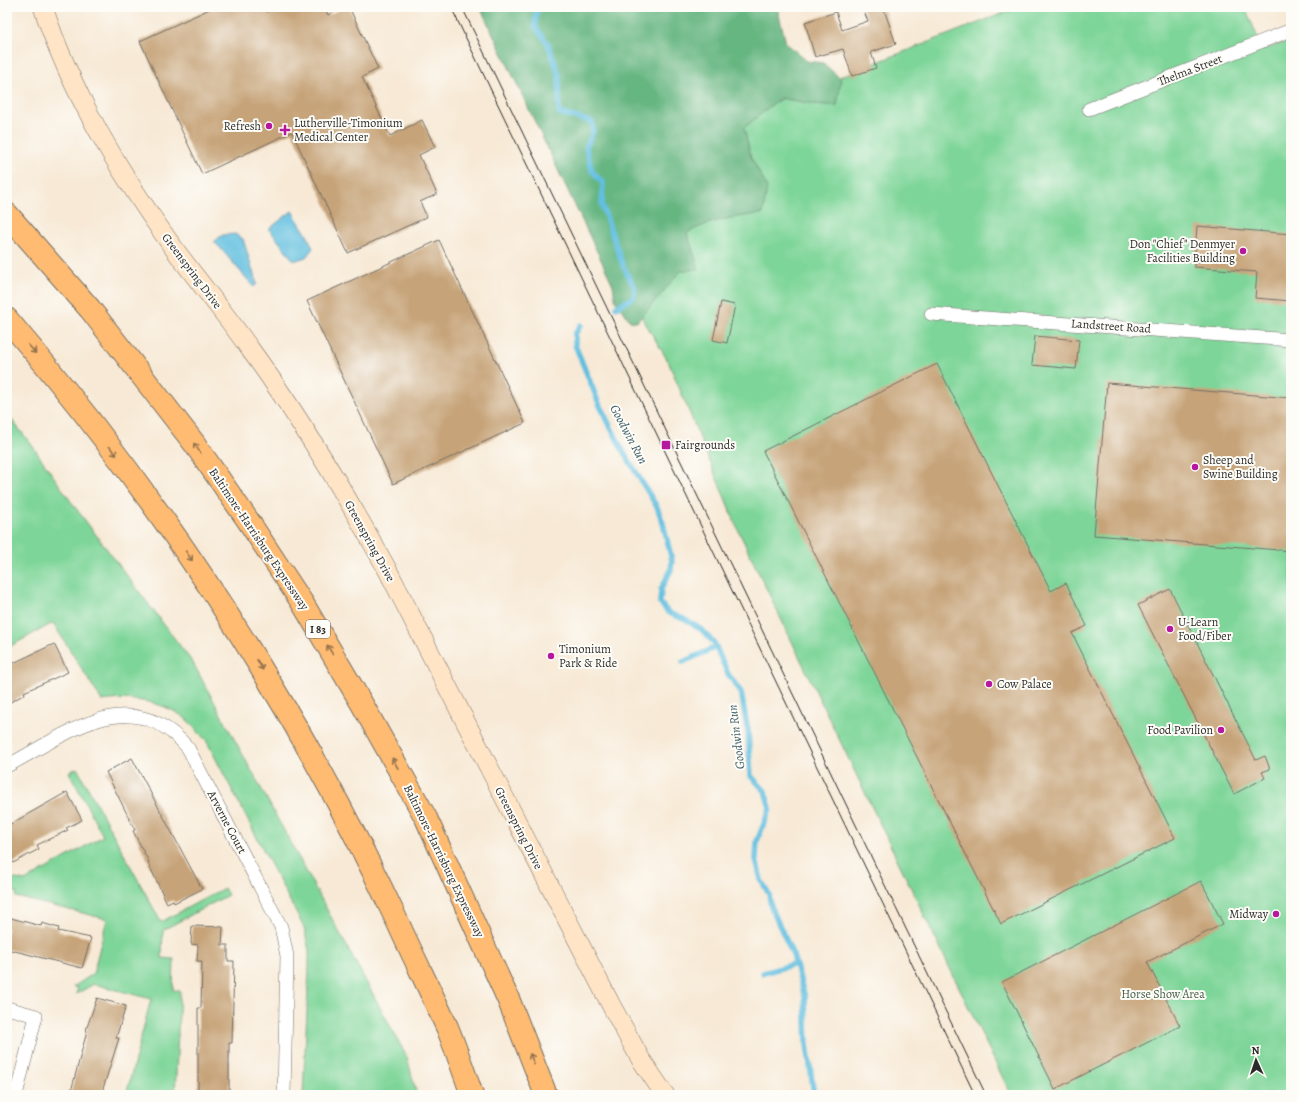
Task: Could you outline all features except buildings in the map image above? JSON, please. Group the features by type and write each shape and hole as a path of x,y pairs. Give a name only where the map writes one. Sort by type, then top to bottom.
{"highway":[{"name":"Baltimore-Harrisburg Expressway","path":"7,214 90,309 194,443 247,519 303,604 362,704 426,818 509,1001 546,1095"},
{"path":"7,319 42,360 138,482 191,558 246,643 306,743 364,850 447,1028 472,1095"}],"main road":[{"name":"Greenspring Drive","path":"43,7 76,88 91,118 123,174 171,244 233,325 277,387 363,525 387,569 610,1005 640,1058 665,1095"}],"street":[{"name":"Thelma Street","path":"1089,109 1291,30"},
{"name":"Landstreet Road","path":"931,314 1291,340"},
{"name":"Arverne Court","path":"7,766 75,730 101,719 122,715 140,716 158,723 176,734 184,743 284,934 287,956 284,1095"},
{"path":"7,1008 36,1016 16,1095"}],"green space":[{"path":"480,7 777,7 786,43 807,61 823,63 841,79 837,106 813,104 780,98 744,128 751,157 767,187 763,214 724,219 687,233 699,269 681,271 637,322 630,321 615,300 613,285"},
{"name":"Horse Show Area","path":"1019,7 1245,7 1263,50 1291,40 1291,1095 1011,1095 739,532 668,361 600,247 664,145"},
{"path":"7,414 31,444 72,503 193,663 407,1057 417,1095 303,1095 309,968 309,950 304,928 206,740 185,718 163,706 143,701 123,699 102,701 53,623 7,648"},
{"path":"77,768 161,922 224,888 228,895 163,930 162,958 174,959 173,990 180,991 175,1095 126,1095 151,999 94,984 76,994 78,988 73,987 93,974 107,919 16,897 17,893 7,890 7,877 25,881 103,836 69,772"}],"water":[{"path":"292,211 313,248 306,257 294,261 269,229"},
{"path":"235,234 243,239 257,284 254,287 214,241 223,235"}],"waterway":[{"name":"Goodwin Run","path":"537,7 535,26 548,44 559,75 559,113 592,122 593,131 586,148 592,171 603,183 602,205 623,266 635,288 634,297 616,307"},
{"name":"Goodwin Run","path":"581,325 575,334 575,345 600,406 622,449 657,507 663,523 672,561 671,570 661,589 660,603 669,613 686,620 702,630 714,643 728,674 741,692 748,731 751,776 765,791 770,808 757,841 756,859 761,880 769,894 771,907 793,955 805,997 807,1044 814,1095"},
{"path":"683,662 716,647"},
{"path":"763,973 795,964"}],"tram line":[{"path":"451,7 975,1095"},
{"path":"462,7 986,1095"}],"place":[{"name":"Refresh","path":"269,126"},
{"name":"Lutherville-Timonium Medical Center","path":"285,130"},
{"name":"Don \"Chief\" Denmyer Facilities Building","path":"1243,251"},
{"name":"Fairgrounds","path":"666,445"},
{"name":"Sheep and Swine Building","path":"1195,467"},
{"name":"U-Learn Food/Fiber","path":"1170,629"},
{"name":"Timonium Park & Ride","path":"551,656"},
{"name":"Cow Palace","path":"989,684"},
{"name":"Food Pavilion","path":"1221,730"},
{"name":"Midway","path":"1276,914"}]}
